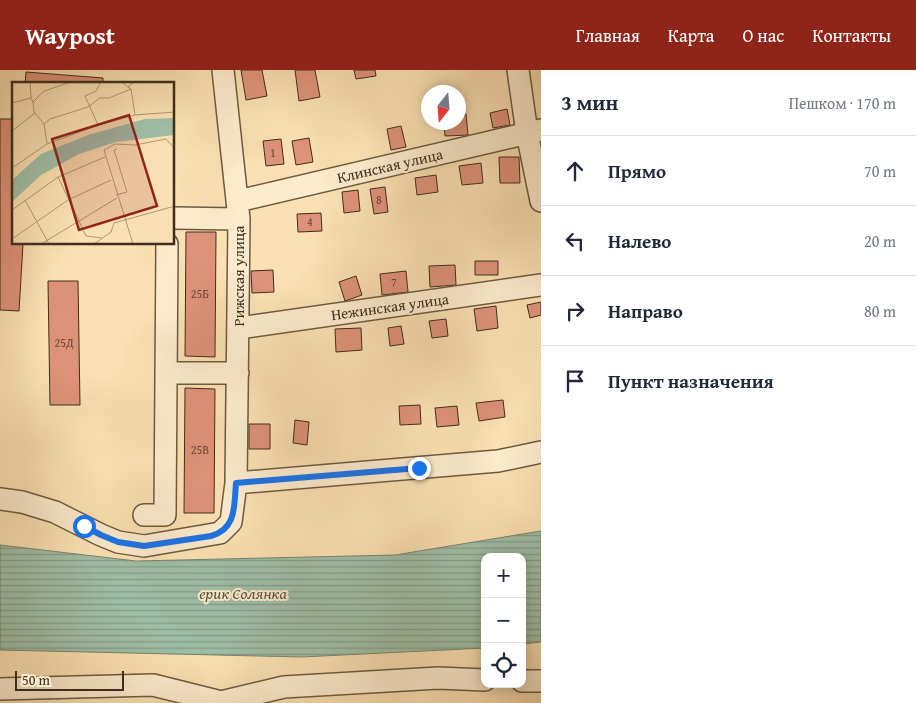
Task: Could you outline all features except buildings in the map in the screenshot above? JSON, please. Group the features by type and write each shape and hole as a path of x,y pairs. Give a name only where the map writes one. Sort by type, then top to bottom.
{"street":[{"name":"Рижская улица","path":"0,499 22,502 55,512 118,542 144,546 220,533 231,522 236,483 239,210 223,70"},
{"path":"518,70 534,131 541,201"},
{"name":"Клинская улица","path":"175,218 239,210 534,131"},
{"path":"144,515 165,515 167,245"},
{"name":"Нежинская улица","path":"239,328 541,286"},
{"path":"166,373 238,373"},
{"path":"236,483 498,461 541,452"},
{"path":"0,689 153,685 221,703 284,687 438,678 481,680"},
{"path":"526,681 541,681"}],"water":[{"name":"ерик Солянка","path":"541,531 541,642 526,644 526,553 481,553 481,648 302,657 0,650 0,545 136,561 395,555"}],"route":[{"path":"84,526 118,542 144,546 211,536 220,533 231,522 236,483 419,468"}]}
